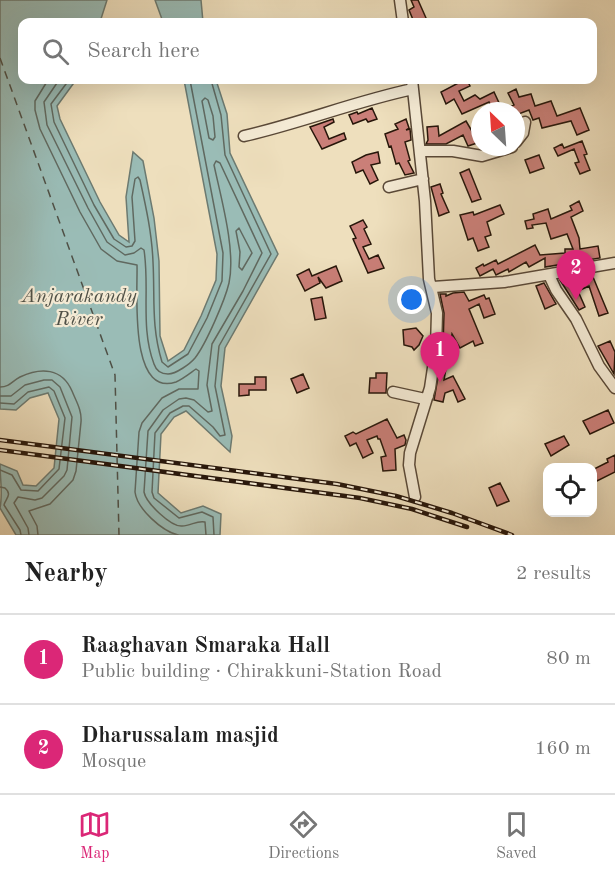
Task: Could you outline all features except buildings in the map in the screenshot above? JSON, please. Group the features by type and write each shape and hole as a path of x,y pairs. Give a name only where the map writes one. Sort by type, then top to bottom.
{"street":[{"path":"400,0 402,18"},
{"path":"244,136 283,127 304,118 413,84 416,135 423,179 422,263 433,287 437,314 436,348 428,396 409,465 415,496"},
{"path":"420,151 453,151 471,154"},
{"path":"389,187 423,179"},
{"path":"433,287 504,282 615,263"},
{"path":"549,275 555,290 576,319 599,366 615,388"},
{"path":"393,392 425,399 428,396"},
{"path":"400,479 412,480"}],"water":[{"name":"Anjarakandy River","path":"0,0 107,0 101,18 18,18 18,84 73,84 57,106 60,119 100,202 119,235 129,242 126,197 133,152 143,161 154,218 159,261 160,336 168,361 184,350 216,280 217,254 185,84 217,84 227,114 230,153 278,254 225,348 221,386 232,436 230,452 186,411 174,417 161,434 158,493 181,513 203,506 221,514 220,535 16,535 0,508 0,464 17,471 23,485 36,486 54,468 59,419 48,393 30,398 16,410 0,409"},
{"path":"155,0 201,0 203,18 162,18"}],"ferry route":[{"path":"0,58 115,375 119,535"}],"railway":[{"path":"0,440 337,484 396,496 512,535"},
{"path":"0,450 360,498 412,509 467,527"}],"place":[{"name":"Dharussalam masjid","path":"576,300"},
{"name":"Raaghavan Smaraka Hall","path":"440,382"}]}
